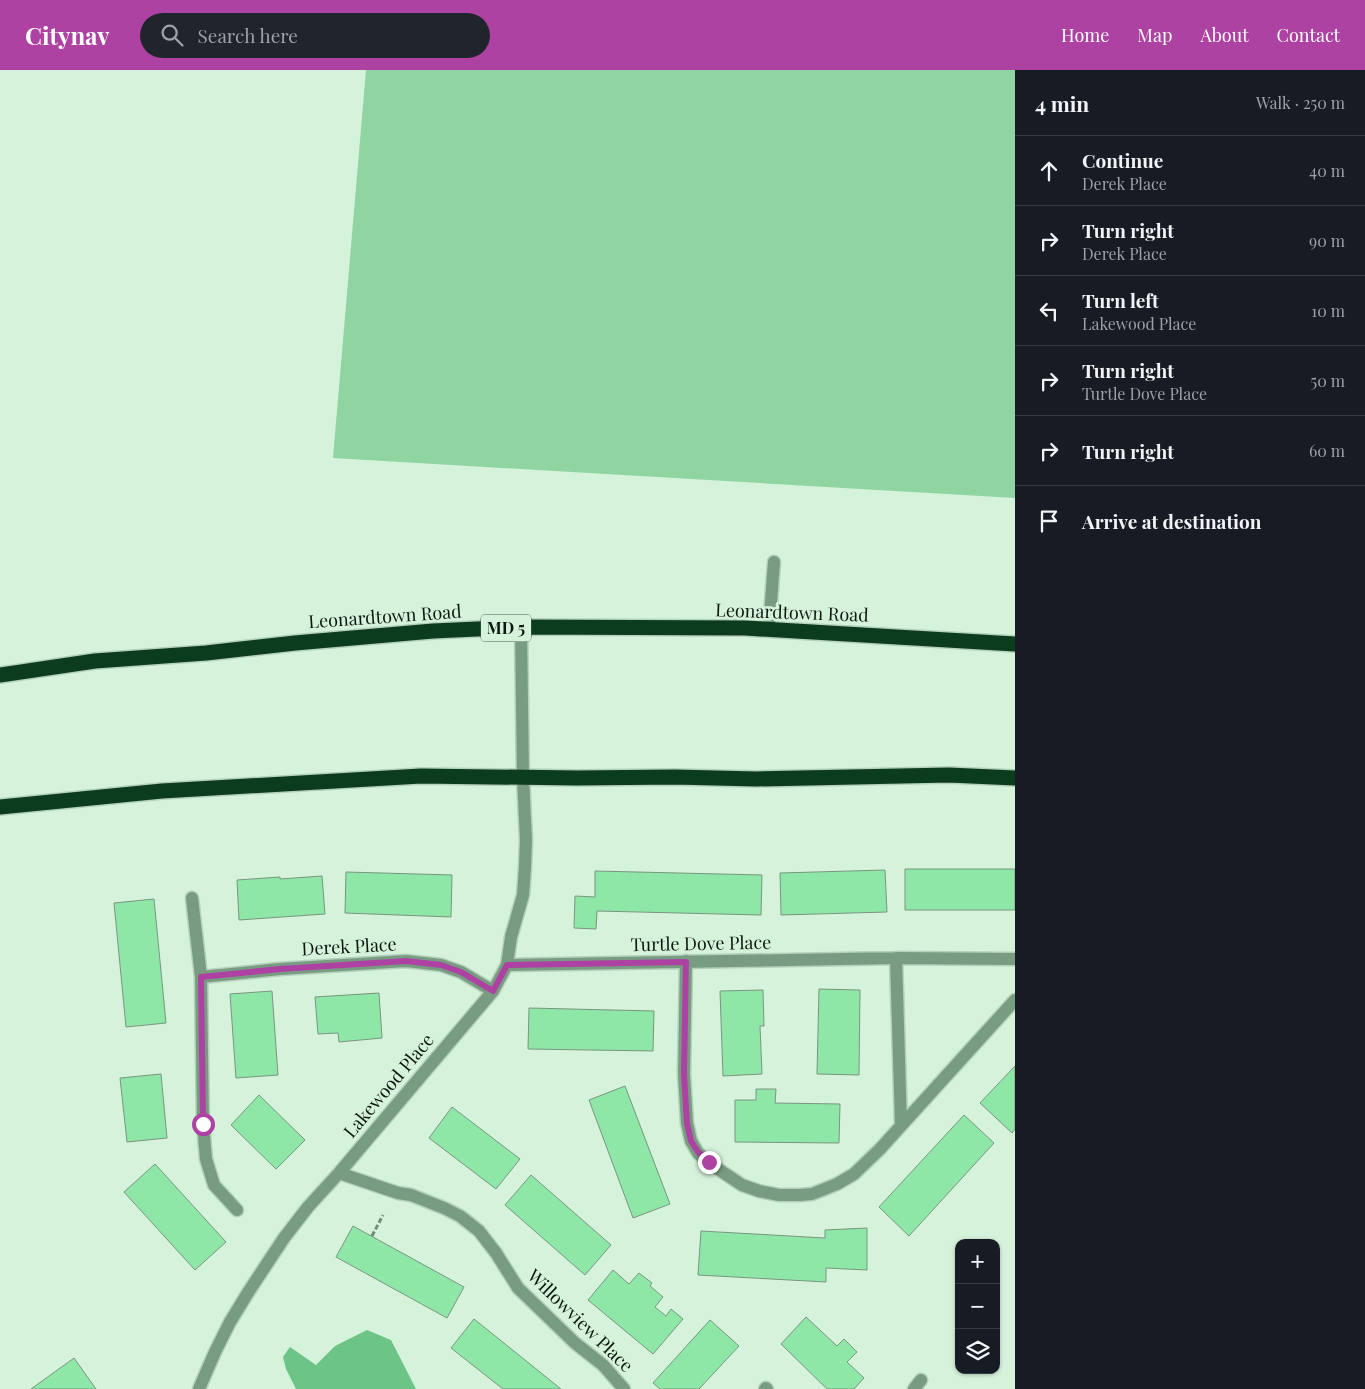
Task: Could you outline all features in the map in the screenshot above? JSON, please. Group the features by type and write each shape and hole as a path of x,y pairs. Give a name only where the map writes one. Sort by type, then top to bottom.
{"highway":[{"name":"Leonardtown Road","path":"0,676 96,661 206,653 433,631 521,627 769,629 1015,644"},
{"path":"0,808 162,791 411,776 756,779 949,775 1015,778"}],"street":[{"path":"769,629 774,562"},
{"name":"Lakewood Place","path":"198,1389 230,1322 270,1258 308,1207 493,991 507,965 511,937 523,895 526,840 523,778 521,627"},
{"path":"192,898 201,977 203,1124 206,1159 214,1185 237,1210"},
{"path":"896,958 901,1125"},
{"name":"Turtle Dove Place","path":"507,965 896,958 1015,959"},
{"name":"Derek Place","path":"201,977 280,969 406,961 441,965 461,972 493,991"},
{"path":"686,962 684,1074 687,1123 691,1141 698,1152 715,1167 742,1185 759,1191 779,1194 812,1194 837,1184 854,1174 1015,1000"},
{"name":"Willowview Place","path":"339,1173 398,1193 411,1195 460,1216 479,1231 496,1253 518,1288 575,1343 603,1365 624,1389"}],"path":[{"path":"372,1236 383,1215"}],"shaded area":[{"path":"366,70 1015,70 1015,498 333,458"},
{"path":"367,1330 391,1340 416,1389 296,1389 286,1369 283,1357 290,1347 316,1365 335,1346"}],"building":[{"path":"905,869 1015,869 1015,910 905,910"},
{"path":"885,870 887,912 781,915 780,873"},
{"path":"595,871 762,875 761,915 597,911 596,929 574,928 575,896 595,897"},
{"path":"346,872 452,875 451,917 345,913"},
{"path":"322,876 325,914 239,920 237,880"},
{"path":"154,899 166,1023 126,1027 114,903"},
{"path":"819,989 860,990 859,1075 817,1074"},
{"path":"763,990 764,1026 760,1026 762,1074 723,1076 720,991"},
{"path":"272,991 278,1075 236,1078 230,994"},
{"path":"379,993 382,1038 339,1042 338,1033 318,1034 315,997"},
{"path":"529,1008 654,1011 653,1051 528,1049"},
{"path":"1015,1066 1015,1129 1012,1133 980,1103"},
{"path":"161,1074 167,1138 127,1142 120,1078"},
{"path":"625,1086 670,1204 633,1218 589,1100"},
{"path":"756,1089 776,1089 775,1103 840,1104 839,1143 735,1142 735,1100 756,1100"},
{"path":"259,1095 305,1140 276,1169 231,1125"},
{"path":"452,1107 520,1159 496,1189 429,1138"},
{"path":"964,1115 994,1143 909,1236 879,1207"},
{"path":"155,1164 226,1242 195,1270 124,1192"},
{"path":"531,1175 611,1245 585,1275 505,1205"},
{"path":"353,1226 464,1287 447,1318 336,1257"},
{"path":"867,1228 867,1270 826,1268 826,1282 698,1275 701,1231 825,1238 825,1230"},
{"path":"613,1270 629,1284 639,1273 652,1283 650,1286 663,1297 655,1307 666,1316 671,1309 683,1319 653,1354 588,1300"},
{"path":"806,1317 837,1346 844,1339 857,1352 847,1362 864,1378 854,1389 827,1389 781,1344"},
{"path":"474,1319 561,1389 503,1389 451,1348"},
{"path":"710,1320 739,1346 699,1389 660,1389 653,1383"},
{"path":"74,1358 96,1389 31,1389"}],"route":[{"path":"203,1124 201,977 280,969 406,961 441,965 461,972 493,991 507,965 686,962 684,1074 687,1123 691,1141 698,1152 709,1162"}]}
